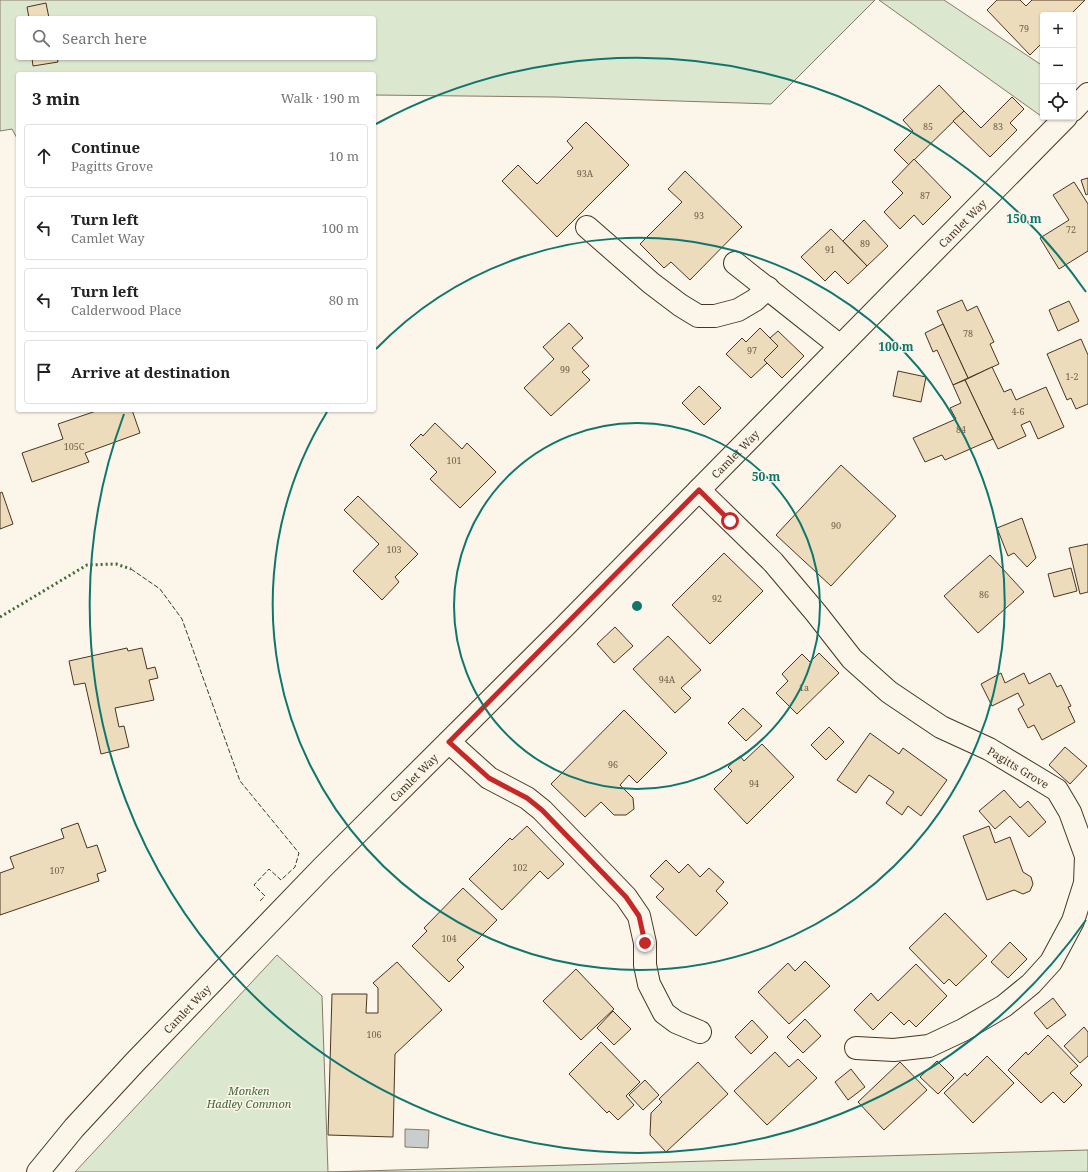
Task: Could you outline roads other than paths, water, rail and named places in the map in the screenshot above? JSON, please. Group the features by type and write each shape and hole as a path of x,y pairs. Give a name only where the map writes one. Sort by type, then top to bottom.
{"street":[{"path":"1076,107 1088,94"},
{"name":"Camlet Way","path":"38,1172 74,1128 135,1062 323,867 699,490 1063,120"},
{"path":"587,227 651,283 680,305 698,316 715,316 738,310 755,300 768,288"},
{"path":"735,262 840,346"},
{"name":"Pagitts Grove","path":"699,490 773,562 852,659 889,692 941,727 989,749 1057,790 1070,812 1086,856 1084,883 1073,921 1051,962 1031,984 1004,1006 964,1030 929,1046 894,1050 856,1048"},
{"path":"449,742 489,778 527,798 542,810 626,897 639,916 645,943 645,965 649,984 664,1013 676,1022 700,1032"}],"park label":[{"name":"Monken Hadley Common","path":"249,1096"}]}
